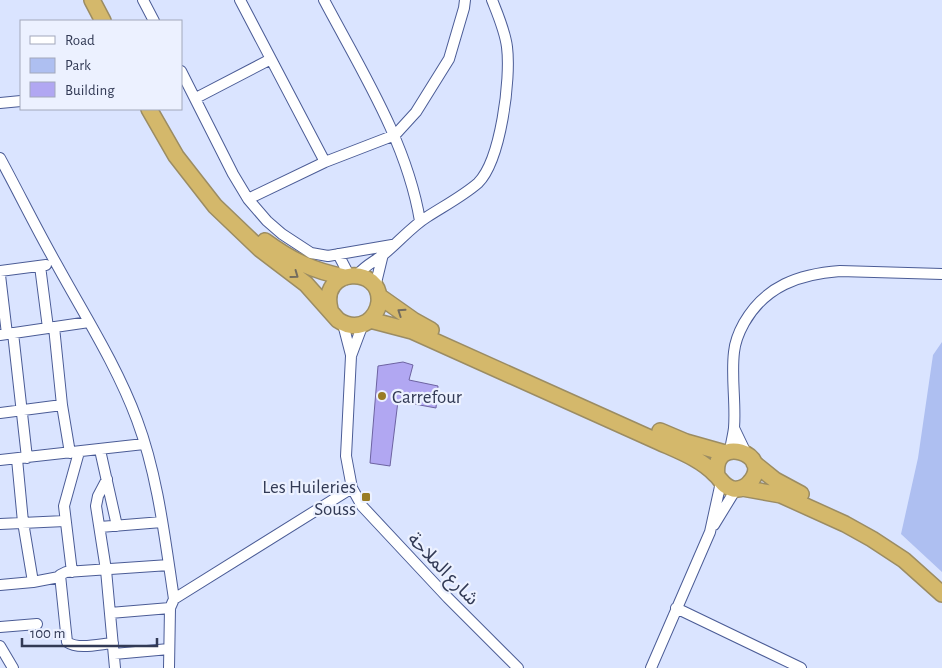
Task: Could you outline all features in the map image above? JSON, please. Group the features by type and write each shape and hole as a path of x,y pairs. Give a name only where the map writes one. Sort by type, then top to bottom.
{"highway":[{"path":"92,0 102,20"},
{"path":"103,0 113,20"},
{"path":"150,110 176,156 215,206 260,249 306,284 330,309"},
{"path":"160,110 176,139 226,206 249,228 278,250 303,265 323,272 368,279 377,292 422,326 483,355 672,436 728,452 738,450 750,458 766,474 785,486 852,519 893,542 942,581"},
{"path":"350,276 340,279 332,287 328,298 333,315 343,324 357,326 366,322 377,309 377,292"},
{"path":"366,322 412,331 687,455 707,467 728,487 782,495 845,524 904,560 942,594"},
{"path":"719,479 718,463 728,452"},
{"path":"739,489 749,484 754,478 756,471 750,458"}],"street":[{"path":"143,0 153,20"},
{"path":"240,0 325,162"},
{"path":"324,0 395,135 418,206 420,221"},
{"path":"248,199 325,162 395,135 416,112 449,59 465,0"},
{"path":"338,254 350,276 383,254 420,221 470,190 480,181 496,149 504,102 508,59 505,36 492,0"},
{"path":"196,98 271,59"},
{"path":"182,73 233,174 248,199 267,222 311,253 328,256 392,245"},
{"path":"0,103 20,101"},
{"path":"0,158 89,322 137,420 162,522 169,566 172,603 169,668"},
{"path":"377,292 383,254"},
{"path":"0,271 56,263"},
{"path":"40,266 62,405 75,453 64,506 72,572"},
{"path":"728,452 734,428 733,370 737,339 756,304 765,296 789,282 825,272 942,274"},
{"path":"0,275 7,334 23,410 23,522 33,582"},
{"path":"7,334 89,322"},
{"path":"351,356 366,322"},
{"path":"110,612 172,603 352,488 346,456 351,356 343,324"},
{"path":"0,413 62,405"},
{"path":"734,428 750,458"},
{"path":"0,460 144,444"},
{"path":"100,450 117,526"},
{"path":"106,479 97,501 97,512 106,570 115,668"},
{"path":"710,532 719,479"},
{"name":"شارع الملاحة","path":"352,488 362,506 453,603 518,668"},
{"path":"651,668 710,532 739,489"},
{"path":"0,524 65,521"},
{"path":"100,527 162,522"},
{"path":"0,585 33,582 59,577 63,573 169,566"},
{"path":"59,577 66,642 77,645 113,643"},
{"path":"676,608 802,668"},
{"path":"0,627 37,624"},
{"path":"0,646 13,668"},
{"path":"114,654 169,650"}],"green space":[{"path":"942,342 942,572 901,534 918,458 933,355"}],"building":[{"path":"403,362 413,365 409,380 438,386 436,408 398,401 390,466 370,463 378,366"}],"place":[{"name":"Carrefour","path":"382,396"},
{"name":"Les Huileries Souss","path":"366,497"}]}
